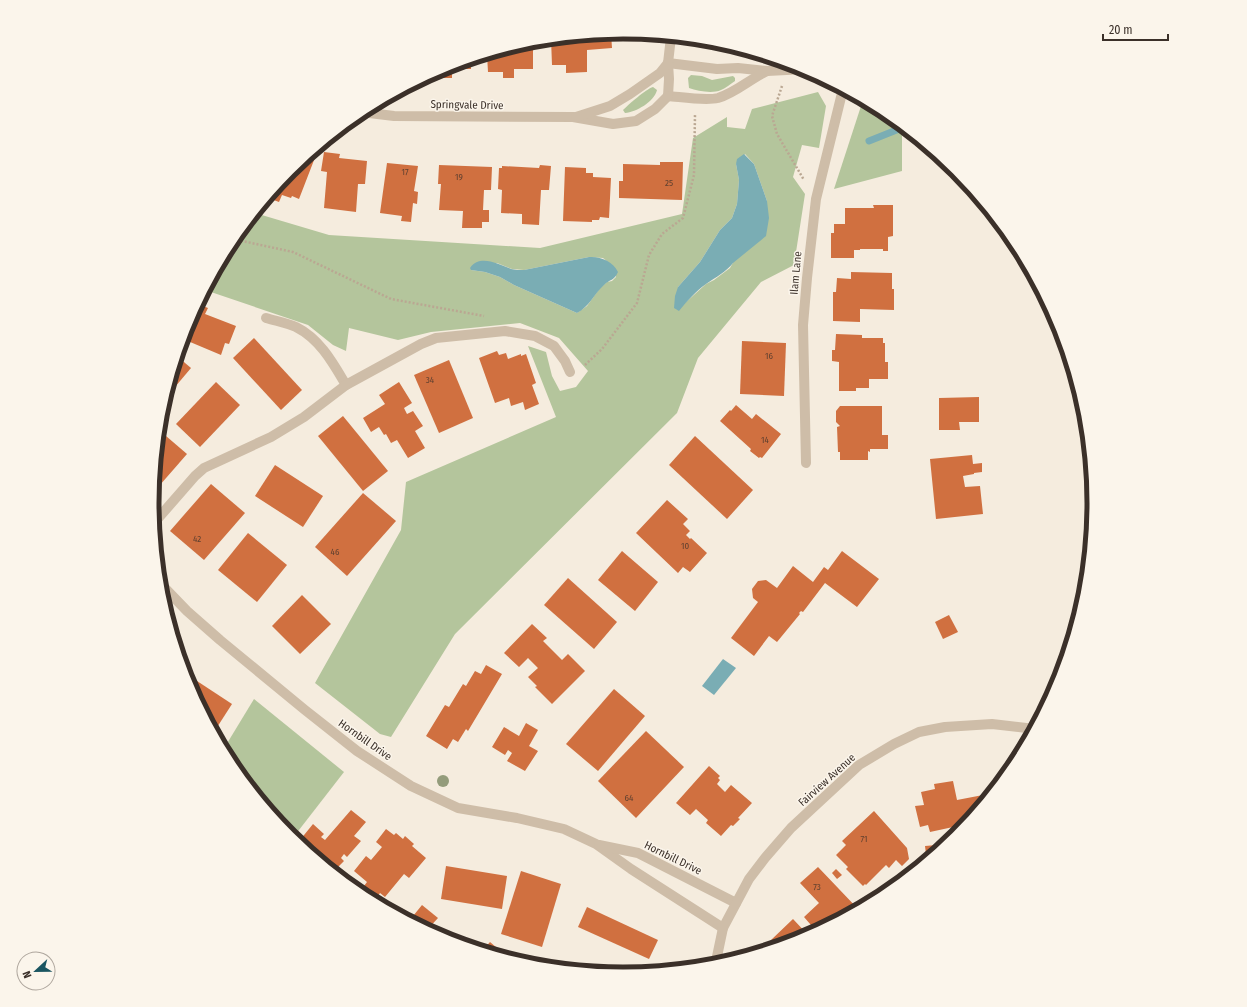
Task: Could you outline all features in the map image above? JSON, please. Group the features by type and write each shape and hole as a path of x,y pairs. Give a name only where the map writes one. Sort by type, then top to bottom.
{"street":[{"path":"670,42 668,63 668,96 696,99 716,98 731,92 767,71"},
{"path":"668,63 706,68 738,68 767,71 788,70"},
{"name":"Springvale Drive","path":"573,117 610,106 652,80 668,63"},
{"name":"Ilam Lane","path":"806,463 803,325 807,272 816,199 842,94"},
{"name":"Springvale Drive","path":"371,113 394,116 573,117 613,124 636,121 655,109 668,96"},
{"path":"266,318 295,327 307,334 319,344 346,385"},
{"path":"159,517 195,476 204,468 271,437 304,417 346,385 421,344 436,338 505,331 535,336 554,346 565,361 570,372"},
{"name":"Hornbill Drive","path":"167,591 187,611 220,640 305,710 357,751 411,786 458,808 517,818 564,829 596,844 631,869 723,928"},
{"name":"Fairview Avenue","path":"716,959 723,928 749,879 791,828 859,765 894,744 920,732 945,727 992,724 1030,728"},
{"name":"Hornbill Drive","path":"596,844 638,853 736,903"}],"path":[{"path":"788,70 772,116 777,134 816,199"},
{"path":"570,372 588,364 602,349 637,303 649,254 662,234 683,218 694,175 696,99"},
{"path":"240,241 293,252 391,299 497,318 505,331"}],"green space":[{"path":"691,75 702,76 712,80 733,76 735,81 721,90 705,92 689,88 688,78"},
{"path":"653,87 657,90 652,99 644,106 634,111 625,113 623,110 625,108"},
{"path":"818,92 826,106 819,148 802,145 793,177 805,194 794,265 761,282 698,358 677,413 455,634 391,737 380,734 315,683 401,530 406,482 556,417 528,346 546,352 552,376 560,391 576,387 588,371 559,338 520,323 431,332 398,340 349,328 346,351 333,345 308,325 210,292 221,271 237,245 260,215 329,235 540,248 682,214 693,138 727,117 727,127 745,129 752,109","holes":["745,154 754,164 767,201 730,268 706,284 685,303 678,287 700,262 720,230 732,218 737,204 739,180 736,164","589,257 603,258 614,267 616,277 600,288 587,306 577,313 514,285 500,277 485,272 471,270 497,263 512,269 524,270"]},
{"path":"862,104 902,132 902,171 834,189"},
{"path":"254,699 344,772 296,833 274,810 255,786 226,745"}],"water":[{"path":"744,154 754,164 767,201 769,218 766,236 724,272 699,290 679,311 674,308 675,296 678,287 700,262 720,230 732,218 737,204 739,180 736,164 737,159"},
{"path":"589,257 597,257 610,262 618,272 600,289 585,307 577,313 514,285 500,277 485,272 471,270 470,268 479,262 489,261 511,269 524,270"},
{"path":"723,659 736,668 714,695 702,686"}],"building":[{"path":"611,39 612,48 587,50 587,72 566,73 566,65 552,65 551,45"},
{"path":"533,48 533,69 514,69 514,78 503,78 503,72 488,72 487,60"},
{"path":"471,65 471,69 460,69"},
{"path":"452,72 452,78 440,78 440,77"},
{"path":"324,152 340,154 339,158 367,161 365,184 358,184 356,212 324,208 327,172 321,171"},
{"path":"316,155 299,199 292,196 291,198 282,195 279,202 272,199"},
{"path":"660,162 683,162 682,200 619,198 619,181 623,181 623,164 660,165"},
{"path":"387,163 418,166 414,191 418,192 417,204 413,203 411,222 401,221 402,216 380,213"},
{"path":"439,165 492,167 491,190 484,190 483,210 489,210 489,222 482,222 482,228 462,228 463,211 439,210 441,184 438,184"},
{"path":"540,165 551,166 549,190 541,190 539,225 522,224 522,214 501,213 502,190 498,189 499,168 502,168 502,166 539,168"},
{"path":"565,167 586,168 586,173 593,173 593,177 611,178 609,218 600,217 599,220 592,220 592,222 563,221"},
{"path":"873,205 893,205 893,236 888,237 888,251 883,251 883,249 860,249 854,250 854,258 831,258 831,233 834,233 834,224 845,224 845,208 874,208"},
{"path":"851,272 892,273 894,310 860,309 860,322 833,321 833,292 836,292 837,278 851,279"},
{"path":"203,306 208,308 205,314 236,326 229,344 225,343 221,355 189,341"},
{"path":"836,334 862,335 862,338 883,338 883,343 885,343 885,362 888,362 888,379 869,379 869,388 856,388 856,391 839,391 839,362 832,361 832,350 835,350"},
{"path":"254,338 302,390 281,410 233,358"},
{"path":"742,341 786,343 784,396 740,394"},
{"path":"497,351 499,355 506,353 508,359 521,354 521,356 526,354 536,383 532,385 539,404 525,410 523,402 511,406 509,398 495,403 479,358"},
{"path":"182,360 191,368 174,388"},
{"path":"449,360 473,418 439,433 414,375"},
{"path":"216,382 240,405 200,447 176,424"},
{"path":"399,382 412,403 404,408 407,414 413,411 423,426 415,431 425,448 408,458 397,440 391,443 386,434 384,435 379,427 371,432 363,418 385,404 379,395"},
{"path":"979,397 979,422 959,422 960,430 939,430 939,398"},
{"path":"736,405 752,419 756,414 781,434 762,458 759,458 750,451 751,449 720,421"},
{"path":"840,406 882,406 882,435 888,435 888,449 870,449 870,452 868,451 868,460 840,460 840,452 838,452 837,427 840,426 836,422 836,411"},
{"path":"343,416 388,471 363,491 318,436"},
{"path":"164,435 187,454 160,485"},
{"path":"695,436 753,490 727,519 669,465"},
{"path":"972,455 973,464 982,463 982,472 963,476 965,487 980,486 983,514 936,519 930,459"},
{"path":"275,465 323,496 303,527 255,496"},
{"path":"211,484 245,513 204,560 170,531"},
{"path":"363,493 396,521 347,576 315,547"},
{"path":"667,500 688,519 683,524 690,531 686,535 707,553 690,572 683,567 678,573 636,533"},
{"path":"248,533 287,565 257,602 218,570"},
{"path":"622,551 658,582 635,611 598,580"},
{"path":"842,551 879,579 857,607 825,583 803,612 801,611 799,613 800,614 777,642 769,636 754,656 731,638 758,602 753,598 752,589 758,581 766,580 777,588 793,566 813,582 824,567 828,570"},
{"path":"568,578 617,622 594,649 544,605"},
{"path":"302,595 331,624 300,654 272,626"},
{"path":"949,615 958,632 943,639 935,622"},
{"path":"532,624 547,638 543,641 562,660 568,654 585,671 552,704 535,687 537,686 528,677 538,668 528,658 519,667 504,653"},
{"path":"486,665 502,674 468,731 466,729 458,742 453,739 447,749 426,736 445,705 449,707 463,684 466,686 475,671 481,674"},
{"path":"197,681 232,704 217,728 207,709 195,684"},
{"path":"614,689 645,716 598,771 566,744"},
{"path":"526,723 538,730 529,746 538,751 525,771 507,761 512,753 508,750 505,755 492,747 504,727 519,736"},
{"path":"646,731 684,767 636,818 598,781"},
{"path":"709,766 720,776 718,778 720,780 717,784 725,792 731,785 752,803 738,818 740,819 733,826 731,825 721,836 706,823 708,820 696,809 690,815 676,803"},
{"path":"953,781 957,800 983,795 983,797 958,826 930,832 928,825 920,827 915,806 924,805 921,792 935,789 934,784"},
{"path":"351,810 366,822 354,836 361,841 347,857 344,854 341,858 344,861 337,868 317,853 301,838 313,824 324,834 321,837 325,840"},
{"path":"874,811 907,848 909,859 902,866 896,860 889,868 886,865 866,885 865,884 863,886 846,869 848,867 836,855 846,845 842,841"},
{"path":"386,829 394,835 396,833 403,839 405,836 414,844 412,846 426,858 409,878 404,874 385,897 380,893 377,897 362,888 367,882 354,871 366,856 371,860 382,847 376,842"},
{"path":"939,845 926,856 925,846"},
{"path":"446,866 507,876 502,909 441,899"},
{"path":"818,867 855,906 813,927 804,917 819,903 800,883"},
{"path":"836,869 842,875 837,879 832,873"},
{"path":"521,871 561,884 542,947 501,934"},
{"path":"422,905 438,918 431,926 412,917"},
{"path":"587,907 658,940 649,959 578,927"},
{"path":"793,919 805,931 772,943 770,941"},
{"path":"490,942 501,951 486,947"}],"waterway":[{"path":"869,141 898,129"}]}
